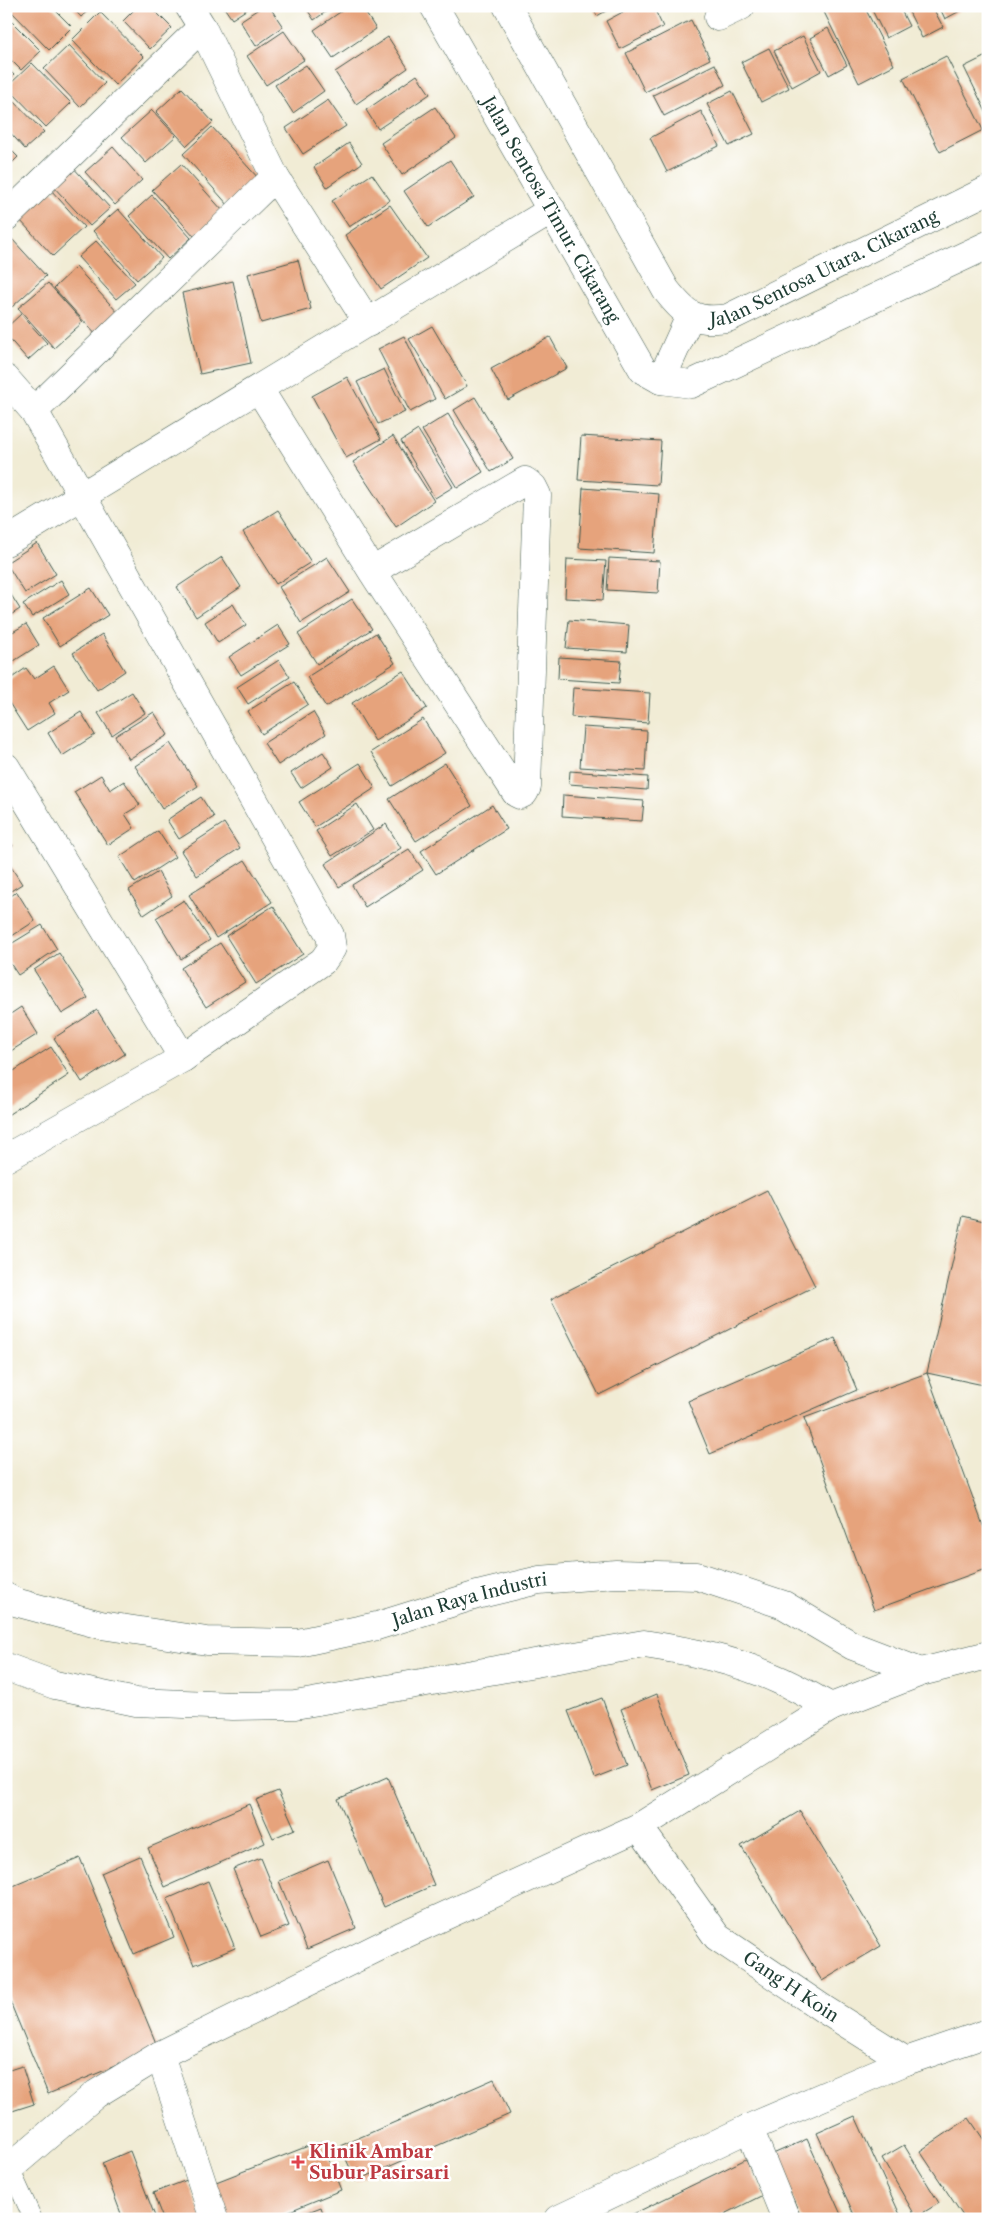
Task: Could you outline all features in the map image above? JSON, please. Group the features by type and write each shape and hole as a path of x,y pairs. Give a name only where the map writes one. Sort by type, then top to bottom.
{"street":[{"name":"Jalan Sentosa Timur. Cikarang","path":"434,6 644,370 661,380 691,384 988,245"},
{"name":"Jalan Sentosa Utara. Cikarang","path":"507,6 666,290 690,316 709,321 728,318 988,190"},
{"path":"6,217 195,16 275,177 368,323"},
{"path":"34,411 275,177"},
{"path":"6,542 552,210"},
{"path":"661,380 690,316"},
{"path":"6,379 34,411 83,496 330,935 332,948 323,961 183,1058 6,1158"},
{"path":"259,389 372,571 516,793 520,795 524,793 527,787 538,495 533,487 525,480 372,571"},
{"path":"6,767 183,1058"},
{"name":"Jalan Raya Industri","path":"6,1597 15,1602 101,1625 207,1641 298,1643 377,1626 477,1595 539,1580 616,1574 697,1576 784,1605 853,1646 921,1672"},
{"path":"6,1667 55,1686 136,1702 233,1706 295,1705 644,1644 682,1650 732,1662 779,1680 831,1707"},
{"path":"8,2169 96,2094 160,2055 401,1936 639,1826 831,1707 921,1672 988,1655"},
{"name":"Gang H Koin","path":"639,1826 717,1937 825,2010 906,2061"},
{"path":"559,2219 749,2128 906,2061 988,2033"},
{"path":"160,2055 214,2219"},
{"path":"749,2128 786,2219"}],"lane":[{"path":"8,2169 33,2219"}],"building":[{"path":"12,6 51,6 72,27 49,50 9,9"},
{"path":"71,6 93,6 81,17"},
{"path":"138,6 150,6 172,28 150,49 123,21"},
{"path":"223,6 252,6 232,19"},
{"path":"263,6 269,6 283,27 256,46 240,21"},
{"path":"305,6 334,6 314,20"},
{"path":"349,6 361,6 376,29 333,58 314,30"},
{"path":"592,6 615,6 597,16"},
{"path":"634,6 653,6 663,27 620,49 606,21"},
{"path":"835,6 864,6 894,65 859,83 824,12"},
{"path":"870,6 899,6 909,26 886,38"},
{"path":"906,6 932,6 943,27 922,38"},
{"path":"939,6 969,6 945,19"},
{"path":"100,12 144,57 115,85 72,40"},
{"path":"691,20 710,59 645,92 626,53"},
{"path":"12,22 41,51 21,70 6,55 6,28"},
{"path":"828,28 847,65 829,75 810,38"},
{"path":"284,31 304,60 266,85 247,56"},
{"path":"803,36 821,71 792,87 774,51"},
{"path":"388,37 408,68 356,104 335,72"},
{"path":"69,45 105,83 80,107 44,69"},
{"path":"769,48 789,88 761,102 741,62"},
{"path":"988,55 988,116 964,67"},
{"path":"946,56 983,130 940,152 903,78"},
{"path":"32,63 71,103 46,127 7,87"},
{"path":"715,64 725,85 664,116 653,95"},
{"path":"306,65 324,91 293,113 275,85"},
{"path":"6,67 14,75 6,83"},
{"path":"417,75 430,94 378,129 366,110"},
{"path":"182,88 213,122 187,146 156,112"},
{"path":"732,91 754,134 729,146 707,104"},
{"path":"10,97 44,132 25,149 6,128 6,101"},
{"path":"328,100 346,126 303,154 286,128"},
{"path":"435,107 456,138 402,175 381,143"},
{"path":"152,110 176,136 146,163 122,137"},
{"path":"701,111 719,146 667,172 650,138"},
{"path":"212,127 259,179 229,206 183,154"},
{"path":"349,143 362,163 327,187 314,167"},
{"path":"6,145 18,157 6,169"},
{"path":"113,147 142,180 115,205 85,172"},
{"path":"450,160 474,197 428,227 404,191"},
{"path":"181,164 223,211 195,237 152,190"},
{"path":"71,165 110,208 90,226 51,184"},
{"path":"372,174 390,200 349,227 332,201"},
{"path":"51,190 84,227 53,256 19,219"},
{"path":"152,195 191,238 168,259 129,216"},
{"path":"390,205 427,258 381,289 345,235"},
{"path":"118,209 162,258 137,280 93,231"},
{"path":"12,239 46,276 12,307 6,301 6,244"},
{"path":"96,241 135,283 116,299 78,257"},
{"path":"298,260 311,309 261,323 248,274"},
{"path":"76,267 120,315 97,336 54,288"},
{"path":"233,281 251,363 200,374 182,293"},
{"path":"48,283 83,322 54,348 18,308"},
{"path":"21,314 47,343 28,360 6,335 6,328"},
{"path":"432,326 467,386 445,399 409,339"},
{"path":"404,336 435,399 410,412 378,349"},
{"path":"550,337 567,368 508,400 491,369"},
{"path":"384,369 405,412 378,424 357,382"},
{"path":"347,377 381,439 346,458 312,396"},
{"path":"475,397 513,459 491,472 454,410"},
{"path":"448,414 483,472 457,488 422,430"},
{"path":"418,430 453,487 435,498 401,441"},
{"path":"393,436 434,501 396,527 353,462"},
{"path":"581,436 661,441 658,485 578,480"},
{"path":"583,488 659,494 654,553 579,548"},
{"path":"278,510 311,562 276,584 243,532"},
{"path":"37,543 56,574 25,593 6,563"},
{"path":"222,557 241,587 196,617 177,587"},
{"path":"327,557 350,592 301,623 279,587"},
{"path":"609,558 660,561 658,593 607,590"},
{"path":"567,559 606,561 603,600 565,598"},
{"path":"61,580 69,594 32,617 23,604"},
{"path":"6,587 20,609 6,618"},
{"path":"91,588 108,615 60,646 43,618"},
{"path":"352,599 372,629 317,664 298,634"},
{"path":"233,604 246,625 218,643 205,622"},
{"path":"569,620 629,625 627,652 566,648"},
{"path":"26,624 39,645 6,666 6,636"},
{"path":"278,625 290,644 241,675 229,657"},
{"path":"376,633 395,663 326,707 307,677"},
{"path":"102,634 125,671 97,690 73,653"},
{"path":"559,657 621,661 619,683 558,679"},
{"path":"279,660 290,677 248,704 237,687"},
{"path":"54,666 69,690 49,703 55,713 27,731 6,698 6,682 26,668 34,679"},
{"path":"403,671 427,708 375,741 352,703"},
{"path":"294,682 308,704 262,734 248,711"},
{"path":"573,688 650,693 648,723 571,717"},
{"path":"132,692 145,713 112,735 98,713"},
{"path":"81,712 95,735 62,756 48,733"},
{"path":"154,712 168,735 129,759 115,736"},
{"path":"313,712 326,734 278,765 264,743"},
{"path":"423,719 445,753 392,786 371,752"},
{"path":"583,727 647,731 645,771 580,767"},
{"path":"170,743 198,786 162,809 135,766"},
{"path":"323,752 333,767 301,788 291,773"},
{"path":"360,763 375,788 315,827 299,802"},
{"path":"445,763 472,806 416,841 389,799"},
{"path":"570,771 648,777 647,790 569,784"},
{"path":"101,775 110,790 124,781 140,805 125,814 134,828 108,845 74,792"},
{"path":"563,795 644,801 642,821 562,816"},
{"path":"201,797 214,817 179,839 167,820"},
{"path":"357,804 373,830 332,856 316,831"},
{"path":"492,805 507,829 436,874 421,851"},
{"path":"224,823 240,848 197,876 181,851"},
{"path":"386,824 401,848 339,887 325,864"},
{"path":"158,831 175,857 135,883 119,857"},
{"path":"6,836 13,846 6,850"},
{"path":"409,849 423,870 365,907 352,885"},
{"path":"6,859 22,884 6,894"},
{"path":"245,860 272,902 216,938 189,895"},
{"path":"158,872 172,896 144,915 129,890"},
{"path":"17,892 35,921 12,936 6,928 6,899"},
{"path":"184,900 210,940 181,959 156,918"},
{"path":"273,906 303,954 256,984 226,936"},
{"path":"42,925 57,949 18,975 6,957 6,947"},
{"path":"220,943 245,982 206,1007 181,968"},
{"path":"59,953 88,998 62,1014 34,970"},
{"path":"21,1007 38,1034 6,1054 6,1017"},
{"path":"97,1010 125,1054 82,1082 54,1038"},
{"path":"51,1047 69,1075 6,1116 6,1076"},
{"path":"767,1190 815,1286 599,1395 551,1299"},
{"path":"963,1216 988,1222 988,1386 927,1373"},
{"path":"835,1338 857,1390 710,1454 688,1401"},
{"path":"927,1373 988,1539 988,1568 874,1610 804,1418"},
{"path":"657,1694 689,1775 652,1790 621,1709"},
{"path":"602,1698 627,1765 594,1778 568,1711"},
{"path":"388,1777 434,1885 384,1907 338,1799"},
{"path":"278,1791 295,1829 273,1838 256,1800"},
{"path":"249,1804 265,1843 165,1887 148,1848"},
{"path":"800,1811 881,1946 822,1981 741,1846"},
{"path":"140,1856 174,1937 134,1954 101,1873"},
{"path":"80,1858 158,2048 48,2094 6,1992 6,1889"},
{"path":"261,1858 289,1926 261,1937 233,1869"},
{"path":"328,1860 356,1928 307,1949 279,1881"},
{"path":"208,1881 235,1948 194,1965 167,1899"},
{"path":"22,2066 34,2104 6,2113 6,2071"},
{"path":"494,2079 510,2114 356,2181 340,2146"},
{"path":"855,2116 902,2219 856,2219 817,2133"},
{"path":"969,2118 988,2146 988,2213 979,2219 965,2219 920,2151"},
{"path":"807,2139 843,2219 802,2219 773,2154"},
{"name":"Klinik Ambar Subur Pasirsari","path":"321,2141 341,2190 270,2219 225,2219 211,2184"},
{"path":"904,2145 939,2203 916,2217 882,2158"},
{"path":"130,2151 156,2219 123,2219 102,2163"},
{"path":"746,2159 763,2195 715,2219 623,2219"},
{"path":"187,2180 203,2219 163,2219 153,2193"},
{"path":"321,2207 325,2219 295,2219 295,2217"}],"place":[{"name":"Klinik Ambar Subur Pasirsari","path":"298,2162"}]}
